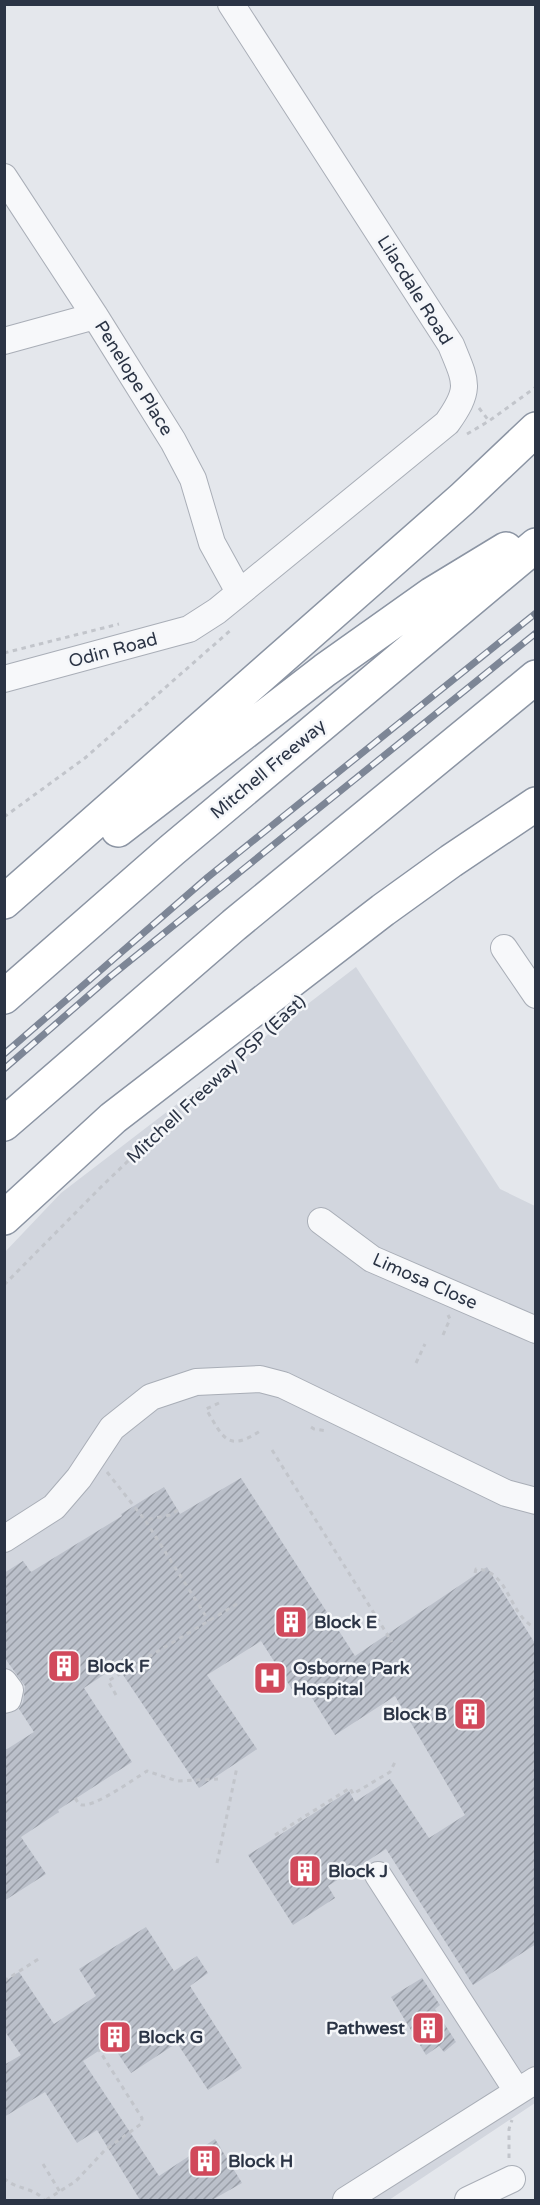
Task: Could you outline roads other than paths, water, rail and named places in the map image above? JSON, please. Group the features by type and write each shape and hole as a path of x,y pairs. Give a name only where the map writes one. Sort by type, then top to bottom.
{"highway":[{"path":"4,903 453,507 536,429"},
{"path":"4,917 325,670 432,594 536,531"},
{"name":"Mitchell Freeway","path":"4,997 172,850 536,545"},
{"path":"4,1124 243,918 536,677"},
{"path":"4,1218 112,1118 384,910 451,861 536,804"}],"street":[{"name":"Lilacdale Road","path":"217,611 447,423 460,405 465,383 451,345 231,4"},
{"name":"Penelope Place","path":"4,177 173,441 193,479 212,543 239,592"},
{"path":"4,341 95,316"},
{"name":"Odin Road","path":"4,679 189,629 217,611"},
{"path":"504,948 536,995"},
{"name":"Limosa Close","path":"321,1221 372,1259 536,1330"},
{"path":"4,1539 54,1507 79,1478 112,1428 152,1397 196,1382 260,1379 283,1385 506,1493 536,1501"},
{"path":"4,1682 10,1690 8,1699 4,1700"},
{"path":"346,2200 526,2086 378,1875"},
{"path":"468,2200 512,2179"}],"railway":[{"path":"4,1054 208,877 536,613"},
{"path":"4,1069 111,976 536,633"}],"place":[{"name":"Block E","path":"291,1622"},
{"name":"Block F","path":"64,1666"},
{"name":"Osborne Park Hospital","path":"270,1678"},
{"name":"Block B","path":"470,1714"},
{"name":"Block J","path":"305,1871"},
{"name":"Pathwest","path":"428,2028"},
{"name":"Block G","path":"115,2037"},
{"name":"Block H","path":"205,2161"}]}
